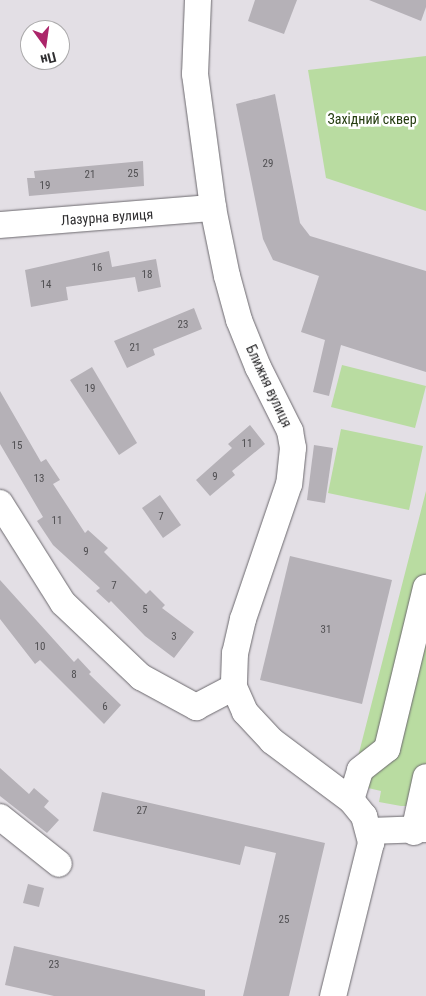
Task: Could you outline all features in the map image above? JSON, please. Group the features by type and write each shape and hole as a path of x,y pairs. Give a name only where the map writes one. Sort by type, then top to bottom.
{"street":[{"name":"Ближня вулиця","path":"198,0 195,74 213,208 239,320 258,367 290,431 293,448 289,484 243,619 235,653 234,687 245,712 272,741 351,800 364,816 369,832"},
{"name":"Лазурна вулиця","path":"0,225 213,208"},
{"path":"0,503 63,603 141,677 196,707 234,687"},
{"path":"351,800 360,770 387,748 426,588"},
{"path":"333,996 371,844 369,832 420,831 426,777"},
{"path":"0,817 59,864"}],"green space":[{"name":"Західний сквер","path":"426,56 426,211 326,178 308,70"},
{"path":"342,365 426,386 415,428 331,407"},
{"path":"341,429 423,446 409,510 328,493"},
{"path":"426,491 426,777 410,806 401,806 379,802 381,791 351,784"}],"building":[{"path":"255,0 297,0 284,34 248,21"},
{"path":"369,0 426,0 426,7 421,21"},
{"path":"275,94 300,223 310,236 426,271 426,372 341,345 329,396 313,392 325,340 301,332 319,276 273,260 263,239 236,104"},
{"path":"143,161 144,186 29,196 27,178 35,178 34,171"},
{"path":"109,251 112,267 156,259 161,287 138,292 135,277 66,287 68,300 31,307 25,270"},
{"path":"194,308 202,329 153,349 155,355 127,368 114,341"},
{"path":"92,367 137,443 119,455 70,380"},
{"path":"0,391 41,462 46,459 60,480 53,484 85,533 88,530 108,548 104,552 146,594 150,590 165,605 162,608 194,632 174,658 145,636 111,601 109,603 96,591 100,588 53,545 37,521 43,517 0,444"},
{"path":"250,425 265,444 232,471 235,475 210,496 196,480 232,448 228,444"},
{"path":"314,445 333,448 325,503 307,500"},
{"path":"160,495 181,525 163,538 142,508"},
{"path":"290,556 392,580 362,704 260,680"},
{"path":"0,580 74,662 78,658 91,672 89,674 121,705 104,724 40,660 35,664 0,619"},
{"path":"0,768 29,794 34,788 49,801 44,807 59,820 47,833 0,796"},
{"path":"102,792 325,843 289,996 243,996 276,853 245,846 240,865 93,831"},
{"path":"28,884 44,888 39,907 23,903"},
{"path":"14,946 205,990 205,996 54,996 5,985"}]}
